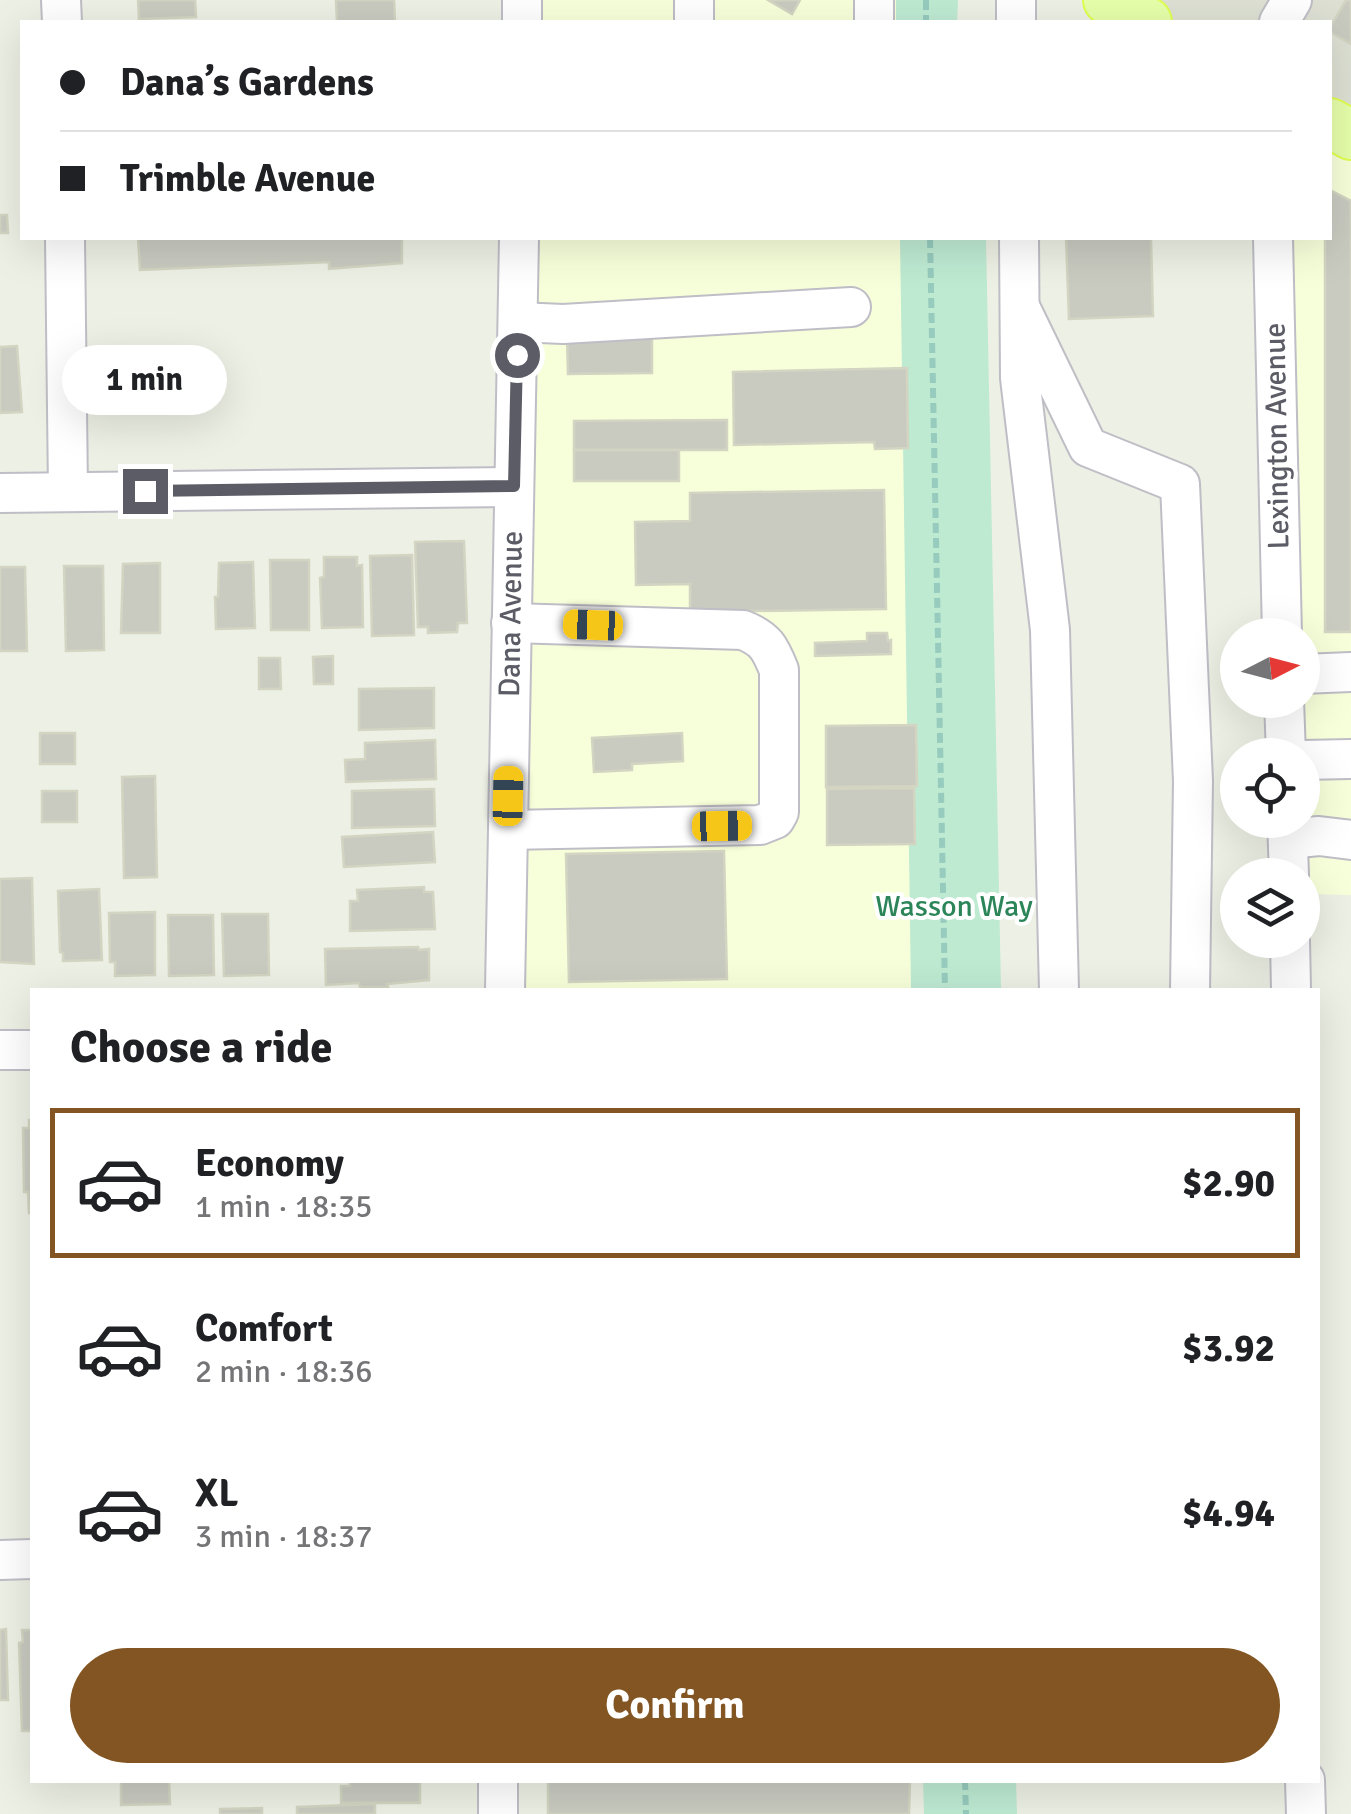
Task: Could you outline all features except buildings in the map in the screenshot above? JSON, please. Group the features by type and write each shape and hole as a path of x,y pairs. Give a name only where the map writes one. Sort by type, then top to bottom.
{"main road":[{"path":"1108,0 1143,20"}],"street":[{"path":"66,240 68,492"},
{"name":"Dana Avenue","path":"505,988 519,240"},
{"path":"1019,240 1020,378 1050,630 1060,988"},
{"name":"Lexington Avenue","path":"1272,240 1282,618"},
{"path":"518,322 564,324 852,306"},
{"path":"1020,307 1088,447 1180,484 1193,781 1190,988"},
{"path":"0,493 514,486"},
{"path":"508,830 760,825 775,819 779,812 779,670 760,637 744,630 511,623"},
{"path":"1320,673 1351,672"},
{"path":"1320,760 1351,759"},
{"path":"1288,845 1320,836 1351,840"},
{"path":"1290,958 1291,988"},
{"path":"0,1050 30,1050"},
{"path":"0,1560 30,1560"},
{"path":"498,1783 498,1814"},
{"path":"1306,1783 1306,1814"}],"path":[{"path":"930,240 946,988"},
{"path":"965,1783 966,1814"}],"shaded area":[{"path":"522,0 926,0 926,20 522,20"},
{"path":"1108,0 1351,0 1351,135 1332,124 1332,20 1143,20"},
{"path":"1332,124 1351,135 1351,895 1320,894 1320,858 1303,858 1303,838 1320,838 1320,738 1302,738 1302,718 1320,718 1320,618 1282,618 1273,240 1332,240"},
{"path":"519,240 930,240 945,988 505,988"}],"green space":[{"path":"896,0 958,0 957,20 896,20"},
{"name":"Wasson Way","path":"900,240 986,240 1001,988 911,988"},
{"path":"923,1783 1016,1783 1017,1814 924,1814"}],"route":[{"path":"145,491 514,486 517,355"}]}
